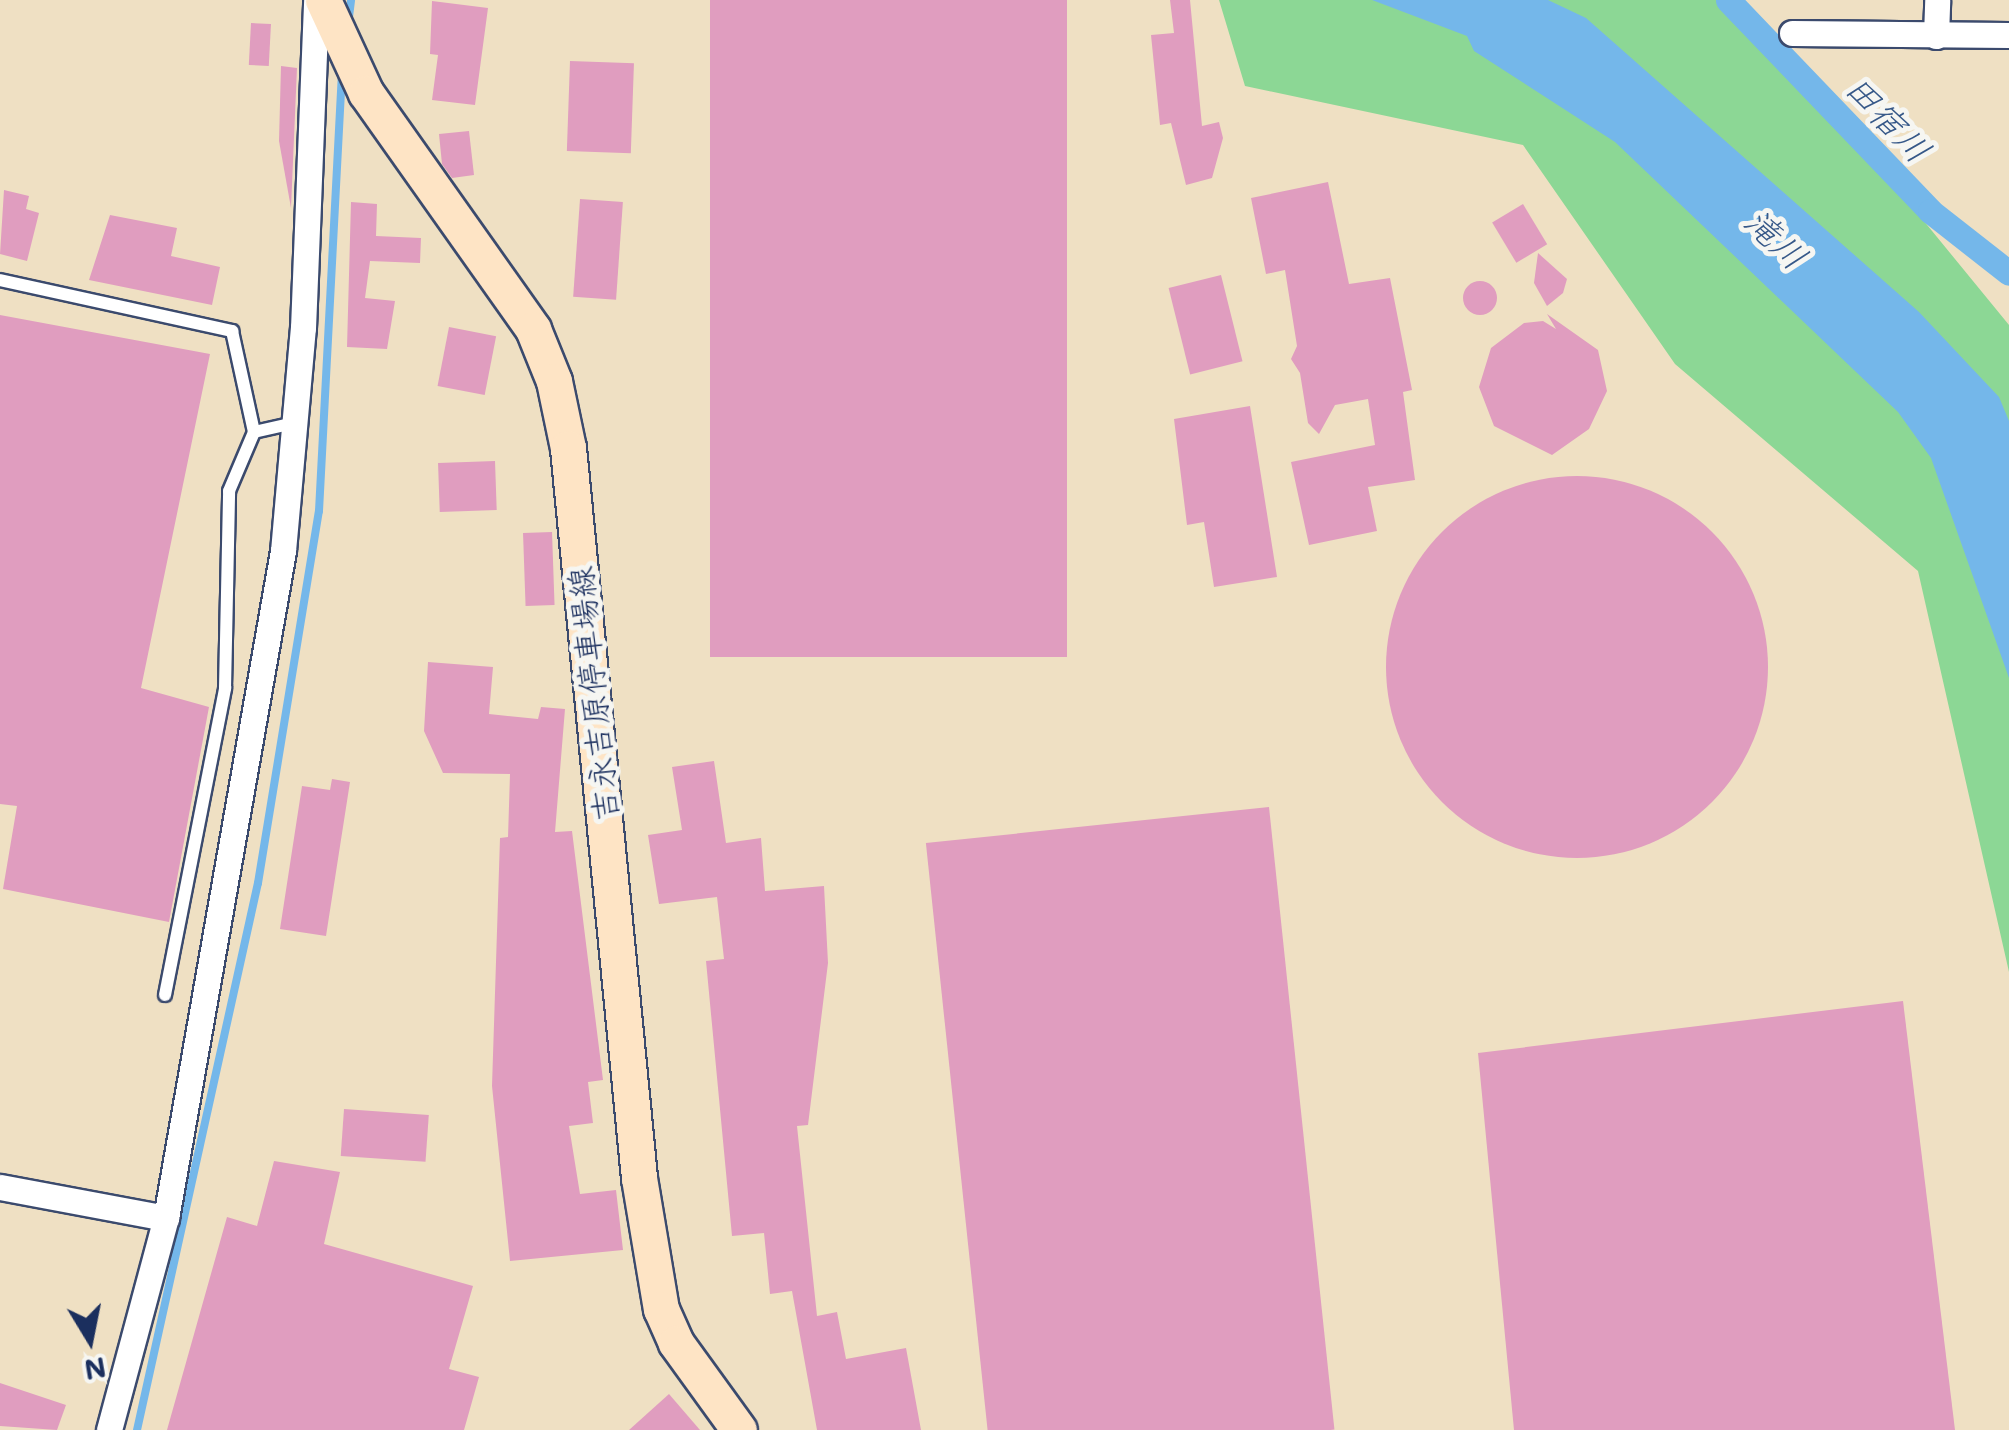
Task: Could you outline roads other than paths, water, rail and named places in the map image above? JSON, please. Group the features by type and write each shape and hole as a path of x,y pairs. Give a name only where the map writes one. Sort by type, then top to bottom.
{"main road":[{"name":"吉永吉原停車場線","path":"319,0 366,92 533,329 554,381 568,448 639,1178 661,1308 676,1343 740,1430"}],"street":[{"path":"110,1430 166,1218 283,551 295,423 319,0"},
{"path":"1936,36 1937,0"},
{"path":"1792,33 2009,35"},
{"path":"0,1187 166,1218"}],"lane":[{"path":"0,280 232,331 254,432 229,491 225,688 165,995"},
{"path":"254,432 295,423"}],"water":[{"name":"滝川","path":"1372,0 1548,0 1586,18 1919,312 1999,397 2009,421 2009,678 1931,458 1898,412 1615,142 1474,51 1467,36"}],"waterway":[{"path":"348,25 351,0"},
{"name":"田宿川","path":"1728,0 1930,211 2009,273"},
{"path":"137,1430 258,883 319,511 342,73"}]}
